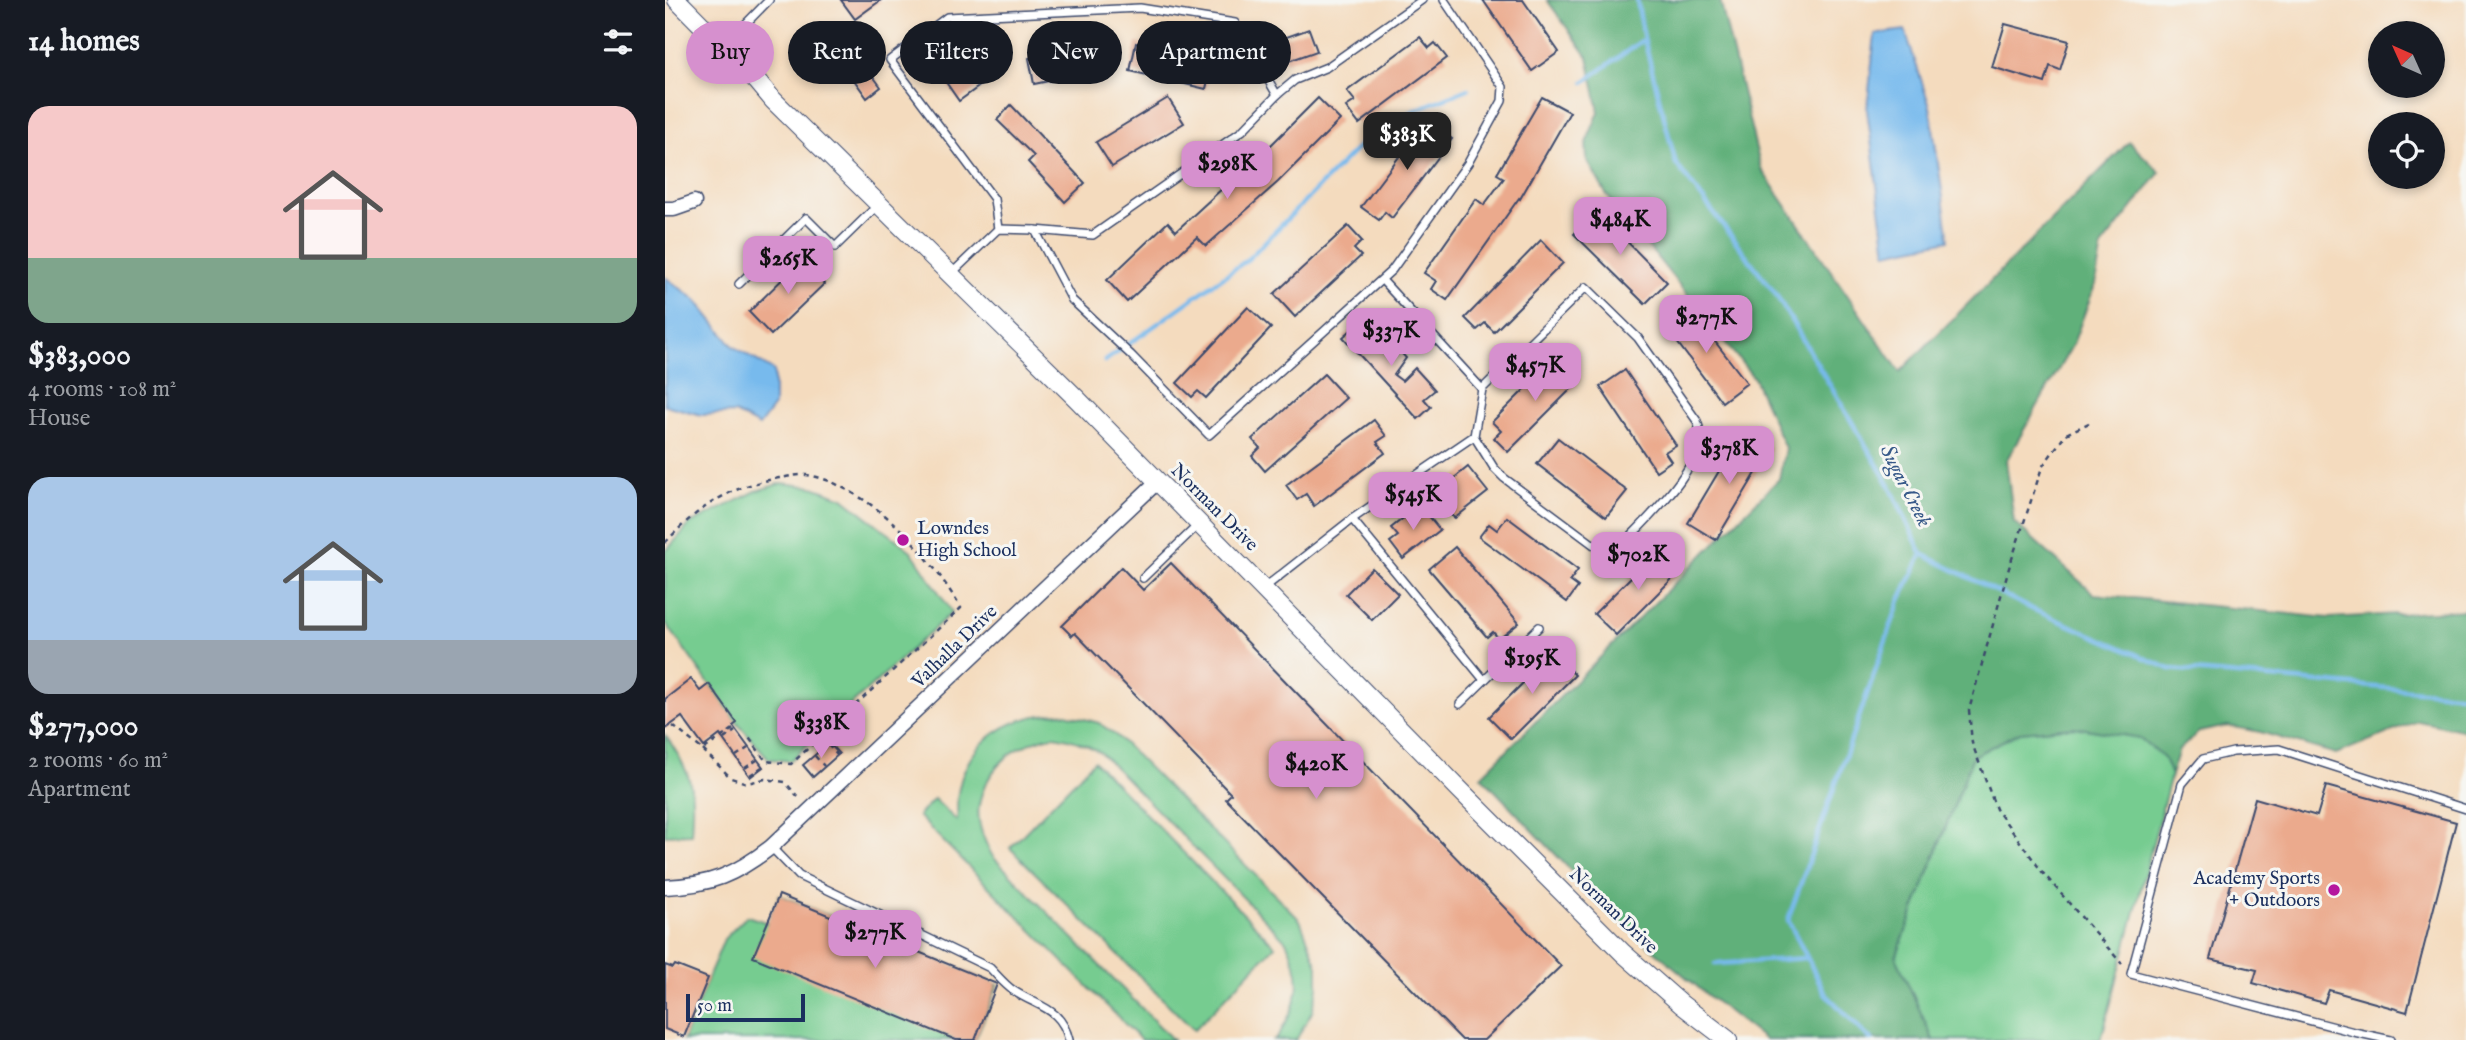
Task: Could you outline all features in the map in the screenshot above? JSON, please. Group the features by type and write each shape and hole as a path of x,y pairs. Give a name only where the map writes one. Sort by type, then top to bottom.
{"street":[{"name":"Norman Drive","path":"677,0 698,21"},
{"name":"Norman Drive","path":"758,84 1200,523 1623,953 1681,1004 1728,1040"},
{"path":"665,209 674,209 694,202"},
{"name":"Valhalla Drive","path":"665,887 725,877 738,872 771,847 1157,481"}],"lane":[{"path":"748,21 769,0"},
{"path":"951,274 998,229 1093,235 1242,131 1295,80 1327,67 1422,0"},
{"path":"1035,230 1072,300 1118,342 1209,435 1392,270 1468,163 1504,94 1503,87 1444,0"},
{"path":"998,229 994,199 890,60 947,17 1140,8 1235,23 1277,95"},
{"path":"739,284 806,218 835,247 879,204"},
{"path":"1382,280 1482,389"},
{"path":"1586,287 1638,338 1697,421 1701,436 1678,486 1619,548 1613,551 1594,545 1504,478 1494,468 1474,436 1482,389 1586,287"},
{"path":"1263,589 1352,519 1474,436"},
{"path":"1352,519 1484,680"},
{"path":"1143,578 1200,523"},
{"path":"1460,704 1539,627"},
{"path":"2391,1040 2131,974 2182,784 2203,760 2233,752 2280,749 2466,809"},
{"path":"771,847 799,876 990,968 1013,990 1050,1010 1064,1024 1069,1040"}],"path":[{"path":"2089,423 2066,434 2042,467 2008,571 1969,710 1972,743 1996,808 2043,873 2131,974"},
{"path":"665,543 687,519 708,504 739,489 768,480 804,474 830,481 860,498 905,532 924,553 961,608 791,764 767,761 747,735"},
{"path":"673,726 703,750 731,778 747,783 765,779 785,782 800,799"},
{"path":"703,750 736,729 724,739"},
{"path":"828,745 837,755"},
{"path":"736,756 748,748"},
{"path":"815,756 824,766"},
{"path":"745,768 757,760"},
{"path":"750,775 762,767"}],"green space":[{"path":"1547,0 1720,0 1761,169 1900,372 2129,142 2160,172 2102,246 2095,285 2073,344 2006,461 2014,522 2094,594 2329,618 2466,610 2466,731 2418,721 2336,754 2260,732 2228,726 2199,732 2179,750 2171,775 2164,758 2140,738 2074,727 2020,732 1973,756 1896,957 1933,1040 1765,1040 1706,994 1618,920 1481,776 1779,479 1785,448 1754,378 1606,194 1587,160 1586,143 1599,112 1588,57"},
{"path":"782,483 813,487 843,498 911,551 952,612 790,761 769,759 737,723 665,622 665,552 690,524 756,491"},
{"path":"1062,713 1099,723 1118,737 1300,920 1318,966 1318,988 1312,1012 1296,1040 1274,1040 1291,1012 1297,990 1296,968 1286,941 1100,752 1078,742 1054,736 1023,746 1005,758 986,784 979,805 980,825 993,857 1173,1040 1141,1040 918,816 934,799 957,821 957,796 963,774 981,744 1009,725 1025,719"},
{"path":"2074,727 2140,738 2164,758 2171,775 2101,1040 1933,1040 1896,958 1973,756 2020,732"},
{"path":"665,735 681,760 690,782 691,834 665,835"},
{"path":"1094,761 1275,946 1194,1030 1010,848"},
{"path":"779,895 998,985 975,1040 683,1040 724,939 747,916 768,923"}],"water":[{"path":"1905,30 1930,107 1949,240 1886,253 1867,110 1875,34"},
{"path":"665,277 696,300 733,346 774,371 774,406 759,426 735,413 701,415 665,405"}],"building":[{"path":"841,0 881,0 855,19"},
{"path":"1483,0 1523,0 1559,52 1532,71"},
{"path":"2005,24 2069,41 2060,70 2050,66 2045,83 1992,67"},
{"path":"1309,29 1317,51 1291,60 1291,35"},
{"path":"1420,37 1429,48 1435,43 1447,58 1359,124 1346,107 1355,101 1347,91"},
{"path":"1136,43 1136,72 1130,71"},
{"path":"857,84 879,84 881,87 867,98"},
{"path":"947,84 980,84 981,85 959,101"},
{"path":"1185,84 1207,84 1206,89"},
{"path":"1542,97 1570,112 1520,199 1447,300 1431,289 1436,281 1424,273 1476,199 1484,205 1504,178 1497,174"},
{"path":"1168,98 1184,123 1112,167 1096,142"},
{"path":"1318,98 1340,120 1278,182 1206,246 1197,237 1127,302 1107,280 1168,222 1176,231 1248,165 1249,167"},
{"path":"1011,105 1085,183 1065,202 1028,162 1034,156 997,120"},
{"path":"1427,120 1452,139 1392,218 1385,212 1379,220 1361,207"},
{"path":"1597,211 1667,282 1645,304 1574,234"},
{"path":"1348,226 1362,241 1354,249 1361,256 1295,317 1274,294"},
{"path":"1541,240 1563,263 1494,332 1485,323 1477,330 1465,318"},
{"path":"805,257 821,273 817,276 824,284 771,335 749,312"},
{"path":"1248,307 1271,328 1206,398 1198,391 1192,397 1177,383"},
{"path":"1689,308 1747,383 1722,402 1665,326"},
{"path":"1375,324 1406,358 1394,375 1402,381 1415,368 1435,390 1424,399 1431,407 1418,419 1343,337 1357,325 1364,333"},
{"path":"1558,356 1581,379 1508,452 1494,438 1501,431 1492,422"},
{"path":"1625,370 1676,445 1665,452 1671,461 1656,471 1600,387"},
{"path":"1324,374 1346,398 1265,471 1252,456 1260,448 1252,439"},
{"path":"1374,420 1386,436 1377,442 1385,453 1314,506 1306,494 1297,500 1286,485"},
{"path":"1743,431 1771,448 1716,540 1688,523"},
{"path":"1558,438 1627,491 1606,517 1537,464"},
{"path":"1468,467 1488,492 1455,518 1428,499"},
{"path":"1420,505 1440,530 1403,559 1390,542 1398,536 1391,528"},
{"path":"1507,517 1578,570 1570,581 1578,587 1567,602 1479,537 1489,524 1497,530"},
{"path":"1455,547 1519,623 1499,639 1493,632 1487,637 1429,569"},
{"path":"1660,548 1681,570 1616,635 1594,614"},
{"path":"1171,563 1561,966 1484,1040 1462,1040 1226,799 1231,794 1075,633 1072,636 1062,626 1121,567 1143,590"},
{"path":"1372,568 1398,594 1372,620 1346,594"},
{"path":"1553,653 1575,675 1511,739 1489,717"},
{"path":"691,679 700,691 709,684 737,723 733,726 763,767 750,777 720,735 704,747 682,717 665,729 665,699"},
{"path":"829,743 839,754 813,777 803,765"},
{"name":"Academy Sports + Outdoors","path":"2326,786 2456,822 2407,1012 2329,990 2324,1003 2253,983 2257,970 2210,959 2255,798 2317,816"},
{"path":"779,895 997,984 975,1040 956,1040 753,957"},
{"path":"665,965 673,968 675,965 708,978 684,1037 665,1029"}],"waterway":[{"name":"Sugar Creek","path":"1637,0 1644,39 1676,164 1775,293 1890,486 1922,554 1900,600 1788,920 1825,993 1871,1040"},
{"path":"1584,82 1644,39"},
{"path":"1105,361 1247,260 1364,141 1415,110 1468,89"},
{"path":"1922,554 2032,609 2170,669 2466,695"},
{"path":"1715,964 1807,958"}],"place":[{"name":"Lowndes High School","path":"903,540"},
{"name":"Academy Sports + Outdoors","path":"2334,890"}]}
